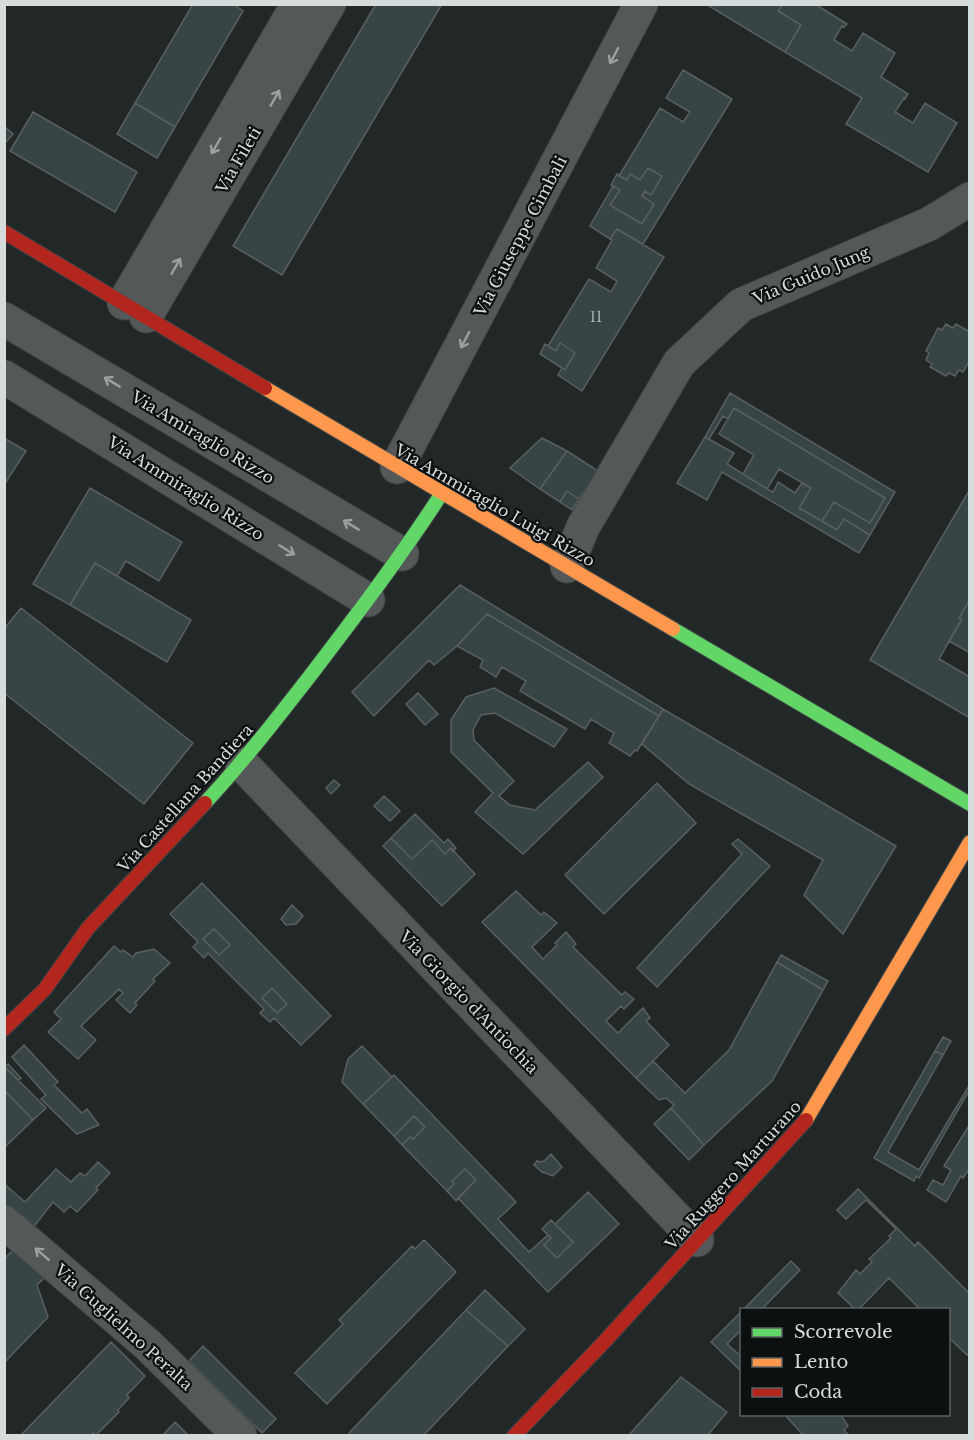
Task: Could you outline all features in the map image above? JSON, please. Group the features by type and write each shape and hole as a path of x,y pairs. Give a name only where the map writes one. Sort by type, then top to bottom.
{"street":[{"name":"Via Fileti","path":"135,309 298,4"},
{"name":"Via Fileti","path":"135,309 329,4"},
{"name":"Via Giuseppe Cimbali","path":"397,467 641,4"},
{"name":"Via Guido Jung","path":"567,566 583,527 679,363 741,305 928,224 969,199"},
{"name":"Via Ammiraglio Luigi Rizzo","path":"4,232 969,804"},
{"name":"Via Amiraglio Rizzo","path":"4,319 402,555"},
{"name":"Via Ammiraglio Rizzo","path":"4,377 368,600"},
{"name":"Via Castellana Bandiera","path":"4,1029 45,989 88,927 242,764 402,555 442,493"},
{"name":"Via Giorgio d'Antiochia","path":"242,764 697,1240"},
{"name":"Via Ruggero Marturano","path":"514,1436 605,1341 811,1115 969,842"},
{"name":"Via Guglielmo Peralta","path":"4,1222 148,1345 240,1436"}],"building":[{"path":"193,4 233,4 243,11 175,127 135,103"},
{"path":"376,4 442,4 282,275 233,246"},
{"path":"710,4 783,4 778,11 801,25 785,52 709,6"},
{"path":"783,4 815,4 847,24 842,26 834,40 852,51 863,33 895,53 881,77 908,94 895,112 913,123 925,103 957,123 928,172 846,124 862,98 785,52 801,25 778,11"},
{"path":"683,70 732,99 643,244 617,229 610,239 590,226 613,186 620,190 610,205 642,224 654,204 642,196 645,191 651,195 662,176 648,168 640,180 630,174 627,180 619,176 660,108 683,122 690,112 666,98"},
{"path":"135,103 175,127 157,158 117,134"},
{"path":"33,112 137,172 115,212 10,151"},
{"path":"4,126 13,134 4,144"},
{"path":"648,168 662,176 651,195 645,191 642,196 654,204 642,224 610,205 620,190 611,185 617,174 627,180 630,174 640,180"},
{"path":"617,229 664,257 582,391 558,375 562,368 565,370 575,353 560,343 556,351 548,346 589,279 611,292 617,281 596,268"},
{"path":"946,324 953,328 956,324 970,332 970,360 963,372 959,370 955,376 949,373 946,376 930,367 932,364 926,360 929,353 926,351 938,328 942,330"},
{"path":"560,343 575,353 565,370 540,354 545,344 556,351"},
{"path":"730,393 895,492 870,535 844,519 837,530 822,521 834,502 870,523 885,498 734,408 728,419 723,416 709,439 705,437"},
{"path":"734,408 885,498 870,523 834,502 822,521 799,508 811,488 779,469 767,489 743,474 754,455 719,434"},
{"path":"705,437 734,453 727,464 773,492 778,482 795,493 802,483 811,488 799,508 837,530 844,519 870,535 859,553 722,472 707,500 677,483"},
{"path":"4,438 26,451 4,485"},
{"path":"542,438 567,451 540,489 510,468"},
{"path":"567,451 598,471 579,499 567,491 560,502 540,489"},
{"path":"90,488 182,542 159,581 126,561 117,576 95,563 70,605 33,584"},
{"path":"970,489 970,599 959,618 962,619 939,659 970,677 970,718 870,660"},
{"path":"567,491 579,499 572,510 560,502"},
{"path":"95,563 191,620 167,662 70,605"},
{"path":"460,585 663,709 659,716 487,614 457,646 434,665 429,660 374,716 352,692"},
{"path":"970,599 970,653 949,641"},
{"path":"21,608 193,743 144,804 4,693 4,629"},
{"path":"487,614 659,716 637,751 635,750 630,756 609,743 614,733 591,719 585,729 520,691 526,681 502,667 496,677 480,667 483,660 457,646"},
{"path":"494,688 567,729 554,747 495,713 481,715 473,730 474,740 514,781 499,796 510,805 535,810 588,762 603,777 523,854 475,812 493,793 451,752 451,720 466,697"},
{"path":"418,693 438,714 425,725 406,704"},
{"path":"663,709 896,846 843,934 804,895 823,860 689,784 642,744"},
{"path":"334,780 340,785 331,794 326,788"},
{"path":"657,783 696,823 604,914 565,875"},
{"path":"384,796 400,811 390,821 374,806"},
{"path":"415,814 444,843 448,839 456,848 453,851 451,848 445,854 432,840 412,859 391,838"},
{"path":"391,838 412,859 432,840 445,854 451,848 475,874 442,906 383,846"},
{"path":"738,839 770,866 657,987 637,968 742,854 732,844"},
{"path":"202,883 331,1016 301,1045 274,1018 270,1022 260,1013 264,1009 208,953 204,958 193,947 198,942 170,914","holes":["214,929 230,945 219,955 203,939","272,988 287,1004 277,1013 262,998"]},
{"path":"516,891 541,915 544,912 557,923 532,947 543,959 566,932 576,944 573,947 622,995 625,992 634,999 624,1009 621,1006 606,1021 618,1033 643,1008 650,1018 646,1021 669,1045 636,1078 482,922"},
{"path":"292,905 303,916 296,924 286,925 281,919"},
{"path":"214,929 230,945 219,955 203,939"},
{"path":"114,946 133,957 136,953 154,949 170,963 153,979 155,981 135,1003 137,1005 130,1013 116,1000 123,993 119,989 81,1026 96,1040 78,1059 48,1032 61,1019 54,1012"},
{"path":"781,955 828,981 823,990 777,962"},
{"path":"777,962 823,990 772,1081 704,1145 671,1108 674,1105 666,1098 659,1100 636,1078 653,1061 685,1093 729,1050"},
{"path":"272,988 287,1004 277,1013 262,998"},
{"path":"943,1037 951,1041 943,1055 935,1051"},
{"path":"24,1045 58,1082 54,1085 82,1113 87,1109 99,1125 77,1134 41,1099 46,1095 12,1057"},
{"path":"362,1046 392,1077 363,1104 342,1082 348,1059"},
{"path":"935,1051 943,1055 888,1152 919,1170 970,1084 970,1089 919,1178 916,1176 914,1181 874,1158"},
{"path":"8,1064 21,1078 18,1080 5,1067"},
{"path":"5,1067 46,1108 33,1120 4,1090"},
{"path":"394,1075 516,1202 498,1219 529,1252 548,1235 551,1238 544,1245 557,1258 573,1242 555,1224 588,1192 619,1224 548,1292 458,1198 476,1180 465,1169 452,1181 454,1184 447,1191 402,1145 410,1137 413,1139 425,1127 414,1116 394,1136 363,1104"},
{"path":"4,1090 33,1120 6,1146 4,1144"},
{"path":"671,1108 704,1145 689,1160 654,1124"},
{"path":"414,1116 425,1127 413,1139 410,1137 402,1145 394,1136"},
{"path":"970,1124 970,1168 963,1178 961,1176 946,1202 927,1190 933,1180 943,1185 951,1170 944,1166"},
{"path":"551,1154 562,1167 553,1176 542,1172 534,1165 537,1161 544,1161"},
{"path":"98,1162 110,1173 96,1188 98,1190 77,1212 70,1206 64,1212 53,1202 32,1229 4,1204 4,1184 25,1202 56,1169 71,1182 80,1173 85,1176"},
{"path":"465,1169 476,1180 456,1201 447,1191 454,1184 452,1181"},
{"path":"858,1189 915,1246 918,1242 970,1294 970,1352 967,1355 950,1339 950,1308 919,1308 889,1278 860,1308 854,1308 838,1293 856,1270 860,1274 872,1262 869,1259 891,1238 889,1236 896,1229 866,1200 846,1219 837,1210"},
{"path":"551,1220 573,1242 557,1258 544,1245 551,1238 542,1229"},
{"path":"424,1240 456,1272 327,1404 295,1373 343,1324 339,1320 412,1246 415,1249"},
{"path":"21,1242 51,1271 37,1285 48,1317 4,1363 4,1259"},
{"path":"791,1261 800,1270 763,1308 745,1308"},
{"path":"485,1290 525,1329 508,1346 466,1310"},
{"path":"466,1310 508,1346 423,1436 352,1436 349,1433"},
{"path":"740,1313 740,1331 727,1344 740,1355 740,1370 711,1342"},
{"path":"111,1342 145,1376 127,1395 129,1398 118,1410 119,1412 96,1435 93,1433 91,1436 20,1436"},
{"path":"203,1346 276,1419 262,1433 189,1361"},
{"path":"681,1377 727,1412 707,1436 628,1436"},
{"path":"786,1416 841,1416 848,1426 844,1430 849,1436 804,1436"},
{"path":"175,1422 189,1436 162,1436"}],"traffic: fast":[{"path":"205,803 247,755 313,672 363,606 442,493"},
{"path":"673,629 970,804"}],"traffic: slow":[{"path":"265,388 673,629"},
{"path":"806,1120 970,842"}],"traffic: jam":[{"path":"4,232 265,388"},
{"path":"4,1029 45,989 88,928 205,803"},
{"path":"514,1436 605,1341 806,1120"}]}
